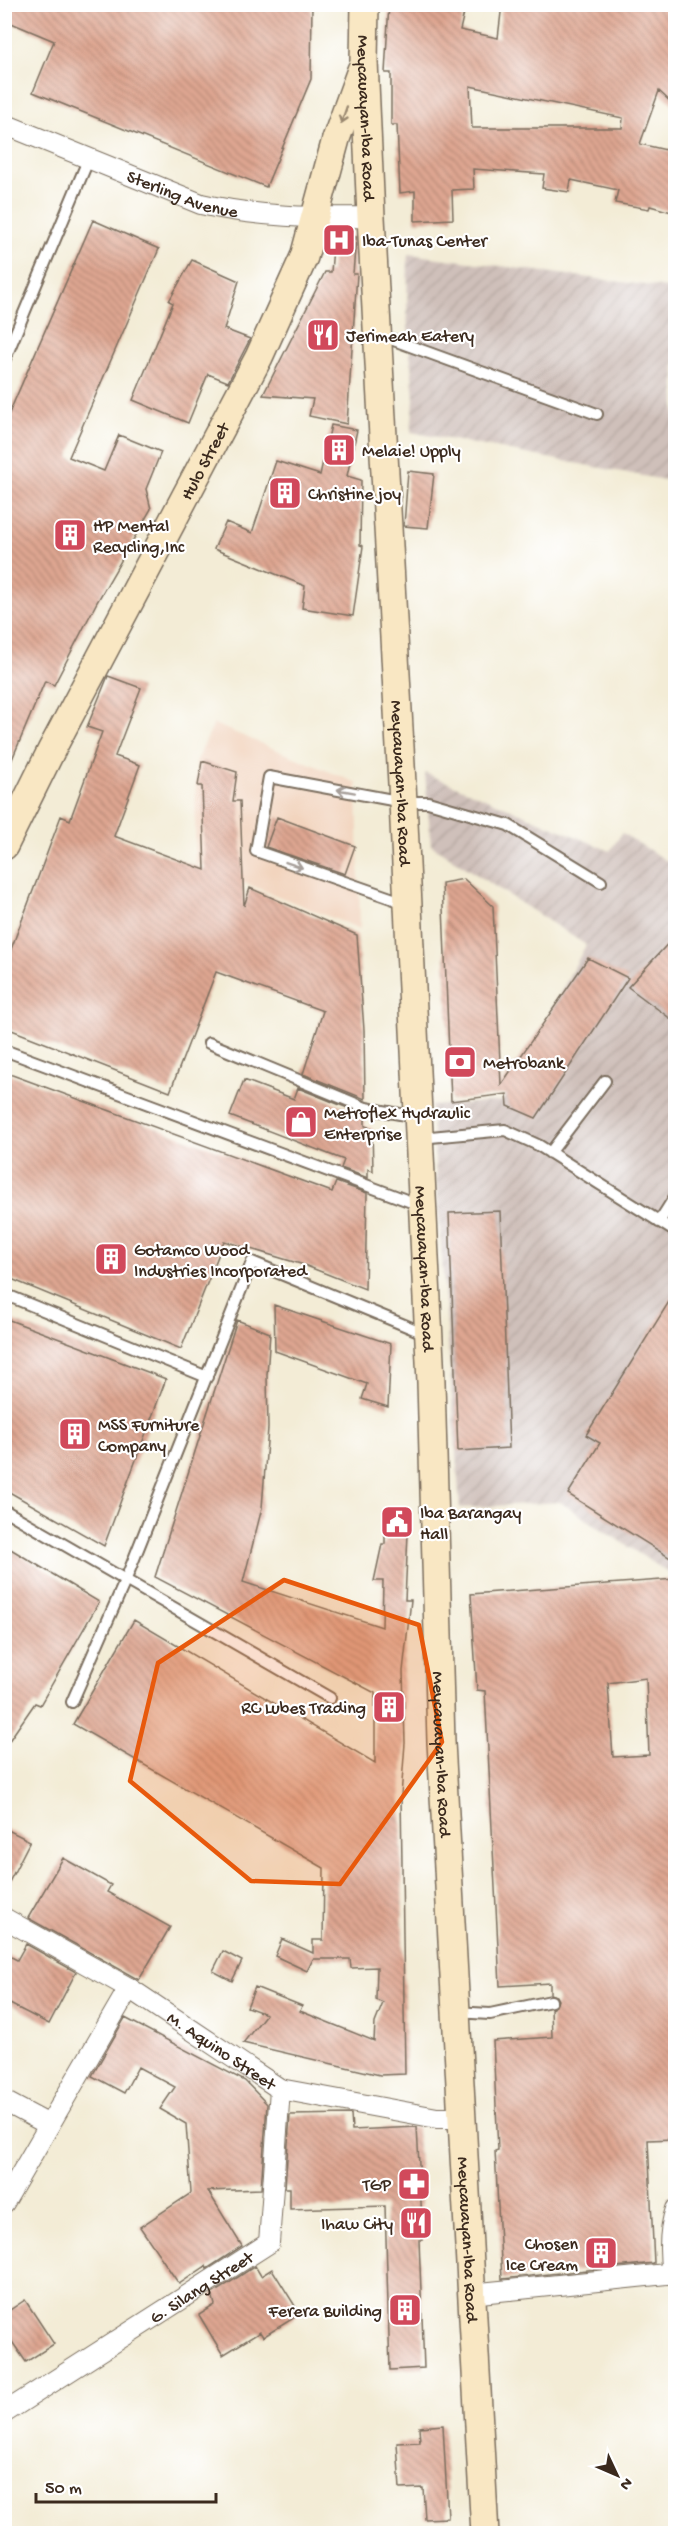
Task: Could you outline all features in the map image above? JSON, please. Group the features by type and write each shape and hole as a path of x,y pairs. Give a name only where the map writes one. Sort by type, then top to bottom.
{"main road":[{"name":"Meycauayan-Iba Road","path":"365,4 364,60 371,217 419,1128 441,1742 485,2534"},
{"name":"Hulo Street","path":"4,846 52,749 259,357 304,257 336,139 364,60"}],"street":[{"name":"Sterling Avenue","path":"4,124 201,204 263,215 371,217"},
{"name":"M. Aquino Street","path":"4,1918 129,1988 280,2090 437,2118 461,2118"},
{"path":"4,2203 129,1988"},
{"name":"G. Silang Street","path":"4,2413 269,2243 280,2090"},
{"path":"4,2101 49,2125"},
{"path":"470,2294 674,2273 670,2259 675,2209"}],"lane":[{"path":"4,361 89,158"},
{"path":"377,333 597,414"},
{"path":"408,904 256,851 269,777 403,802 428,802 508,825 601,882"},
{"path":"209,1043 419,1128 505,1130 550,1153 675,1232"},
{"path":"4,1050 422,1206"},
{"path":"550,1153 604,1081"},
{"path":"659,1222 675,1196"},
{"path":"72,1702 126,1580 252,1262 428,1335"},
{"path":"4,1294 207,1377"},
{"path":"4,1510 330,1698"},
{"path":"455,2012 490,2014 551,2001"}],"highlighted area":[{"path":"284,1580 419,1625 442,1742 340,1884 251,1881 130,1781 158,1663"}],"shaded area":[{"path":"408,254 675,289 675,482 411,432 414,399 407,315"},
{"path":"214,724 357,783 360,929 195,863 196,762"},
{"path":"425,773 610,851 622,833 675,866 675,1577 560,1502 460,1508 431,1106 502,1101 586,945 431,845"}],"building":[{"path":"4,4 312,4 311,79 266,187 33,92 54,41 4,20"},
{"path":"389,4 466,4 460,30 498,38 502,4 675,4 675,106 659,91 640,144 675,152 675,213 650,206 649,209 615,203 618,190 571,180 569,192 542,188 544,174 473,169 474,189 452,190 453,219 415,221 415,191 400,193 397,125 391,125 391,73 385,73","holes":["470,86 623,118 622,128 472,128"]},
{"path":"93,220 159,249 69,457 104,471 119,435 161,452 146,489 151,509 97,602 54,685 45,681 5,776 4,425"},
{"name":"Jerimeah Eatery","path":"334,235 356,237 353,274 357,274 347,424 309,416 313,399 263,395 325,272 331,272"},
{"path":"192,260 239,281 224,329 250,339 228,382 208,374 188,423 133,400 173,303 169,301"},
{"path":"331,425 357,430 347,476 361,480 360,545 363,546 353,616 302,608 305,586 214,549 226,522 252,533 276,461 320,475"},
{"path":"408,471 434,474 428,528 404,526"},
{"path":"108,676 141,688 115,756 140,765 114,836 205,870 202,786 198,786 202,761 237,772 233,801 240,801 244,906 250,888 357,935 364,1030 365,1099 303,1074 323,1011 216,972 170,1092 4,1027 4,968 61,816 70,820 102,732 87,727"},
{"path":"277,817 355,846 345,874 266,847"},
{"path":"464,879 493,906 501,1085 588,958 628,978 536,1118 508,1106 507,1094 451,1101 442,883"},
{"path":"675,936 675,1022 628,987"},
{"path":"4,1072 332,1192 336,1182 367,1193 365,1289 304,1265 224,1241 181,1349 4,1276"},
{"name":"Metroflex Hydraulic Enterprise","path":"244,1080 294,1099 298,1088 365,1115 365,1126 372,1128 373,1171 368,1169 368,1178 341,1168 344,1160 230,1116"},
{"path":"500,1211 509,1448 458,1451 449,1213"},
{"path":"675,1292 675,1561 568,1494 600,1443 586,1435"},
{"path":"274,1305 391,1344 388,1407 362,1399 367,1384 275,1351"},
{"name":"MSS Furniture Company","path":"4,1318 166,1379 104,1546 4,1489"},
{"path":"237,1320 270,1333 267,1375 268,1428 262,1508 243,1582 382,1627 383,1581 374,1581 382,1544 385,1544 385,1511 409,1511 405,1600 411,1600 403,1671 405,1743 401,1796 405,2074 380,2075 243,2043 266,2014 247,2007 255,1987 302,2006 300,2011 374,2041 375,2023 383,2003 376,2000 377,1967 351,1968 350,1959 313,1959 307,1971 275,1956 282,1939 313,1953 313,1940 323,1940 324,1868 73,1724 134,1620 375,1763 375,1693 155,1577"},
{"path":"4,1545 99,1602 40,1705 35,1703 4,1748"},
{"path":"675,1579 675,2139 648,2140 654,2263 502,2279 495,2151 498,2150 493,2041 552,2037 551,2009 556,2006 558,2000 556,1996 550,1994 550,1983 500,1986 485,1691 477,1690 471,1594","holes":["646,1678 649,1755 613,1757 608,1683"]},
{"path":"4,1828 30,1841 4,1892"},
{"path":"63,1858 111,1885 107,1892 170,1927 139,1980 28,1918"},
{"path":"26,1944 76,1972 49,2024 4,2001 4,1953 17,1960"},
{"path":"223,1951 242,1961 232,1981 213,1971"},
{"path":"125,2018 245,2081 267,2104 261,2189 208,2191 242,2246 179,2284 140,2227 191,2193 186,2124 160,2109 175,2087 138,2067 124,2093 92,2076"},
{"path":"351,2114 352,2130 417,2127 423,2240 419,2240 424,2368 390,2370 385,2206 290,2209 290,2188 285,2188 290,2115"},
{"path":"255,2266 261,2276 272,2269 300,2314 263,2337 260,2332 223,2355 199,2315 215,2305 212,2294"},
{"path":"25,2300 54,2344 26,2362 4,2330 4,2314"},
{"path":"443,2425 448,2518 425,2519 423,2488 400,2489 397,2443 420,2442 419,2427"}],"place":[{"name":"Iba-Tunas Center","path":"339,240"},
{"name":"Jerimeah Eatery","path":"323,335"},
{"name":"Melaie! Upply","path":"339,450"},
{"name":"Christine joy","path":"285,493"},
{"name":"HP Mental Recycling,Inc","path":"70,535"},
{"name":"Metrobank","path":"460,1062"},
{"name":"Metroflex Hydraulic Enterprise","path":"301,1122"},
{"name":"Gotamco Wood Industries Incorporated","path":"111,1259"},
{"name":"MSS Furniture Company","path":"75,1434"},
{"name":"Iba Barangay Hall","path":"397,1522"},
{"name":"RC Lubes Trading","path":"389,1707"},
{"name":"TGP","path":"414,2184"},
{"name":"Ihaw City","path":"416,2223"},
{"name":"Chosen Ice Cream","path":"601,2253"},
{"name":"Ferera Building","path":"405,2310"}]}
